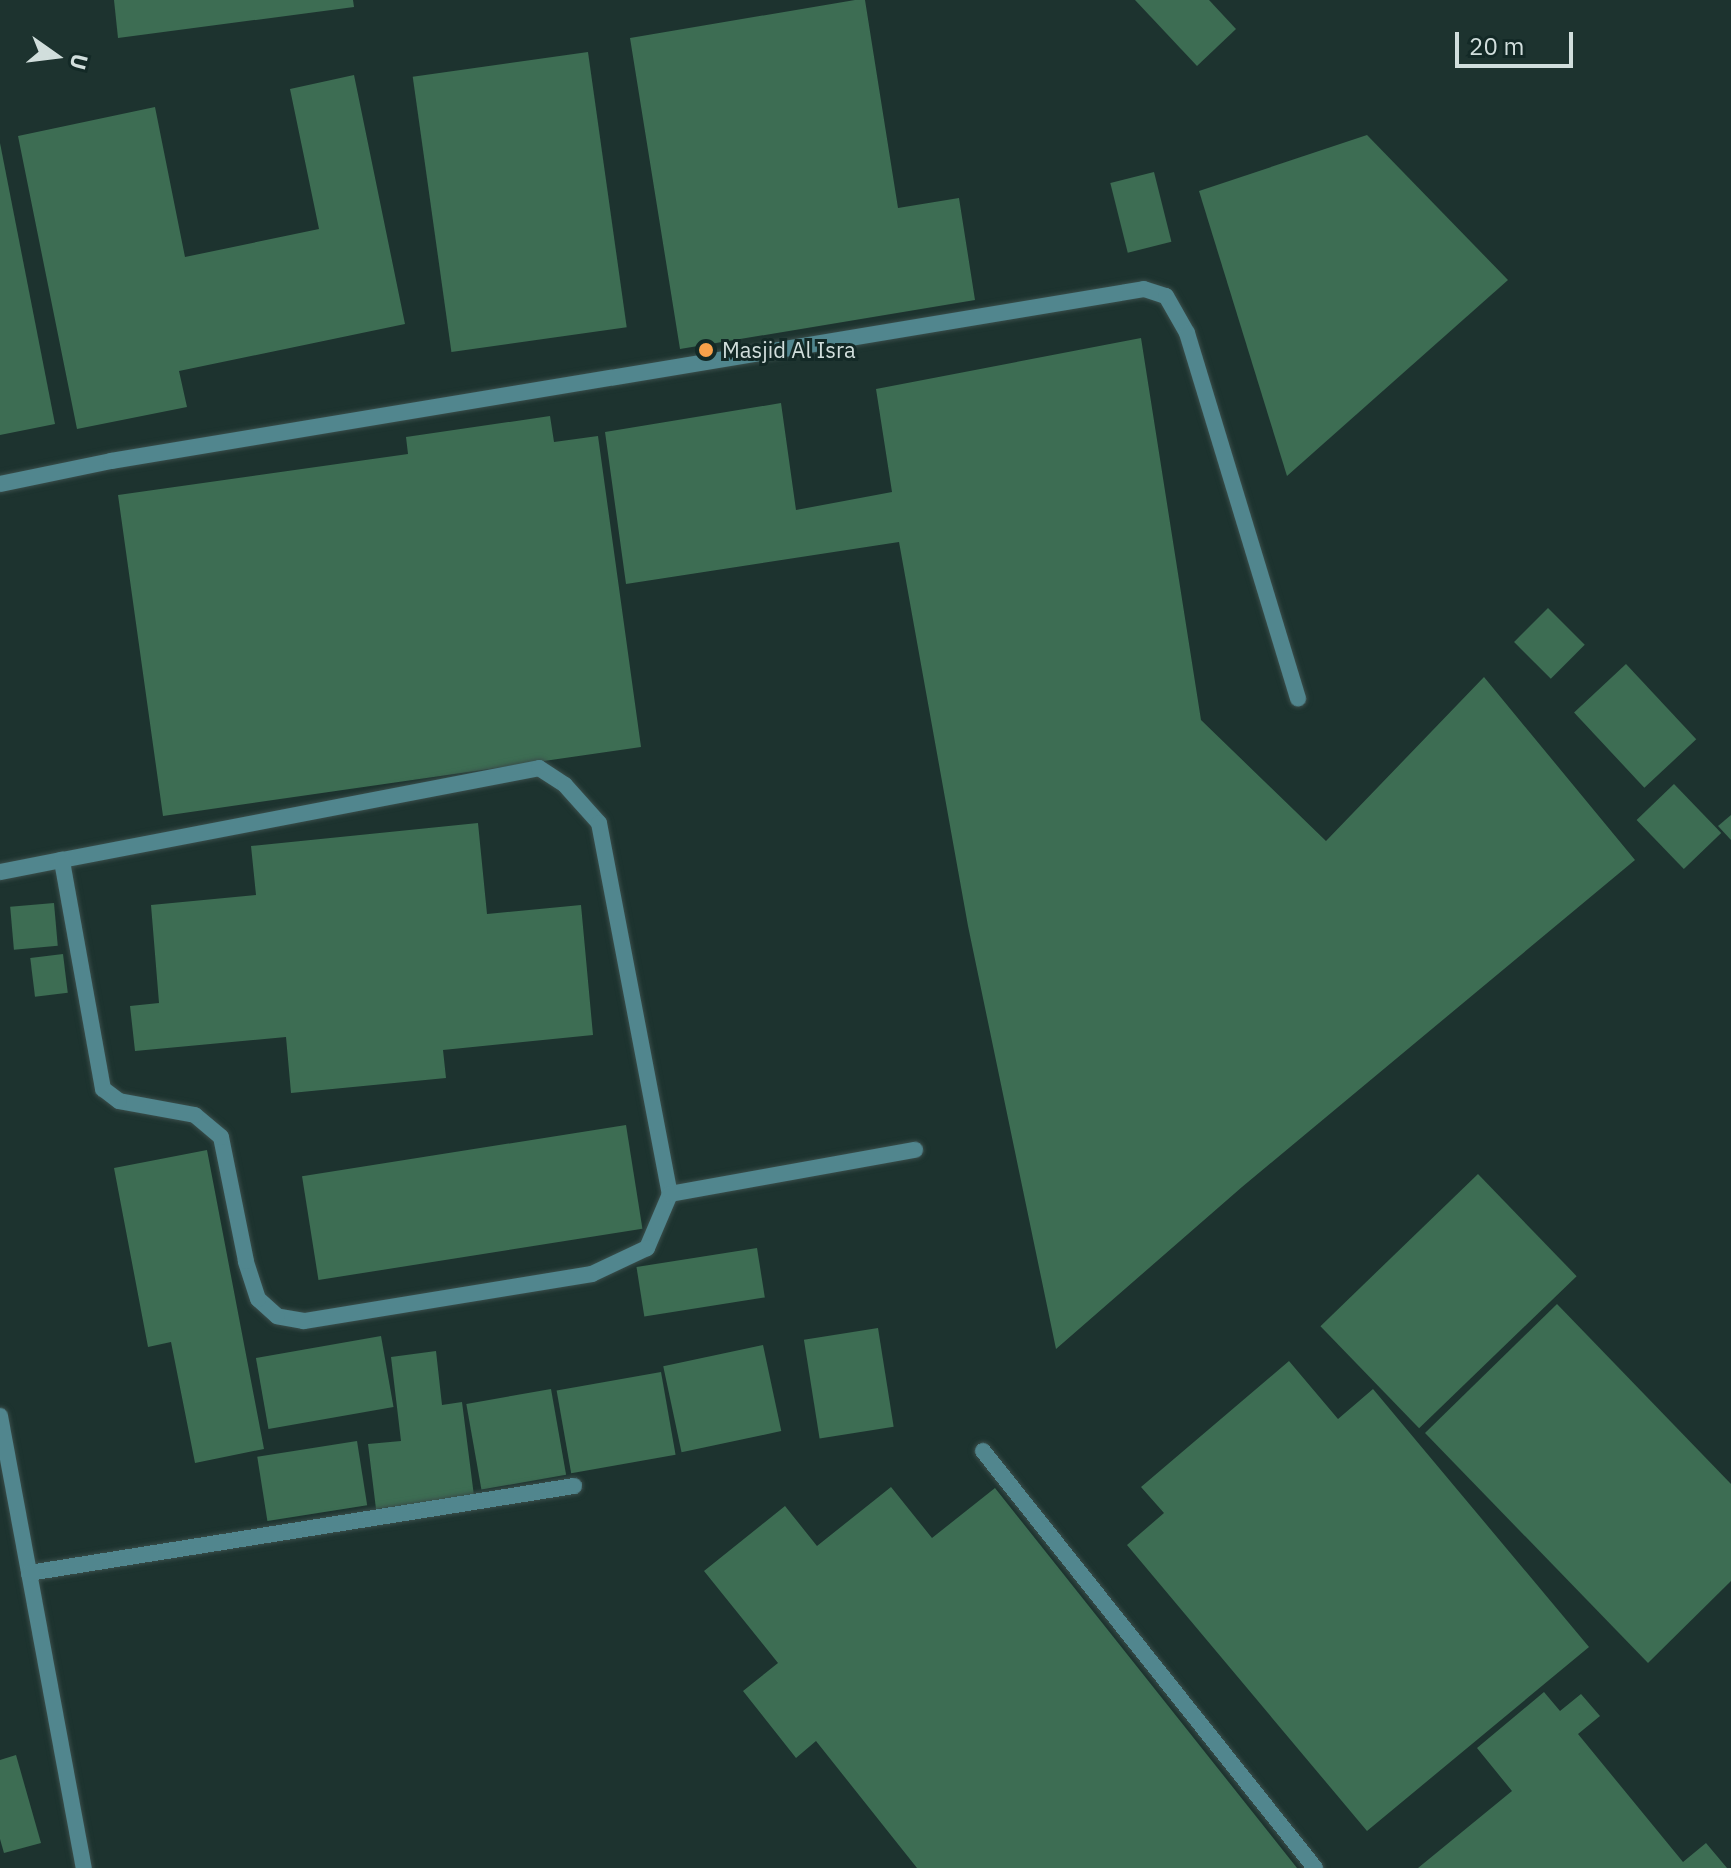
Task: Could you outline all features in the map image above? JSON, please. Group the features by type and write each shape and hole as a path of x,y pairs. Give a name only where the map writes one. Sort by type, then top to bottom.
{"street":[{"path":"0,484 158,453 1144,289 1166,296 1187,333 1298,699"},
{"path":"0,872 62,860 539,768 565,785 599,823 670,1194 647,1248 592,1274 304,1321 277,1316 258,1299 246,1261 221,1137 195,1115 119,1101 103,1089 62,860"},
{"path":"670,1194 915,1150"},
{"path":"0,1416 84,1868"},
{"path":"983,1451 1315,1868"},
{"path":"29,1573 574,1486"}],"building":[{"path":"114,0 353,0 354,7 118,38"},
{"path":"865,0 898,208 959,198 975,300 680,349 630,38"},
{"path":"1135,0 1209,0 1236,29 1197,66"},
{"path":"588,52 627,327 451,352 413,77"},
{"path":"354,75 405,324 179,371 187,407 77,429 18,136 155,107 185,257 319,229 290,89"},
{"path":"1367,135 1508,280 1287,476 1199,191"},
{"path":"0,143 55,424 0,435"},
{"path":"1154,172 1171,242 1128,253 1110,183"},
{"path":"1141,338 1201,720 1326,841 1484,677 1635,860 1242,1187 1056,1349 968,926 899,542 626,584 605,432 781,403 796,510 892,492 876,389"},
{"path":"550,416 554,442 598,436 641,747 163,816 118,495 408,454 406,437"},
{"path":"1548,608 1585,645 1551,679 1514,642"},
{"path":"1626,664 1696,739 1644,788 1574,712"},
{"path":"1674,784 1721,833 1684,869 1637,820"},
{"path":"1731,815 1731,840 1718,826"},
{"path":"478,823 487,914 581,905 593,1035 443,1050 446,1078 291,1093 286,1037 135,1051 130,1006 159,1003 151,905 256,895 251,846"},
{"path":"54,903 58,946 14,950 10,907"},
{"path":"63,954 68,993 35,997 30,958"},
{"path":"626,1125 642,1229 318,1280 302,1176"},
{"path":"207,1150 264,1449 195,1463 171,1342 148,1347 114,1168"},
{"path":"1478,1174 1577,1276 1419,1428 1320,1326"},
{"path":"757,1248 765,1297 644,1316 637,1267"},
{"path":"1557,1304 1731,1484 1731,1581 1648,1663 1425,1433"},
{"path":"878,1328 894,1427 820,1439 804,1340"},
{"path":"381,1336 394,1407 268,1429 256,1358"},
{"path":"763,1345 781,1431 682,1452 663,1366"},
{"path":"436,1351 442,1405 462,1402 474,1496 376,1509 368,1444 401,1441 391,1357"},
{"path":"1289,1361 1338,1419 1373,1389 1589,1647 1367,1831 1127,1545 1164,1513 1141,1487"},
{"path":"661,1372 676,1455 571,1473 557,1390"},
{"path":"551,1389 566,1475 481,1490 466,1404"},
{"path":"357,1441 367,1505 267,1521 257,1457"},
{"path":"891,1487 932,1538 995,1488 1297,1868 917,1868 816,1741 796,1758 743,1691 778,1663 704,1571 785,1506 817,1546"},
{"path":"1544,1692 1560,1711 1581,1694 1600,1716 1578,1734 1683,1862 1706,1843 1727,1868 1418,1868 1512,1791 1477,1748"},
{"path":"16,1755 41,1843 4,1853 0,1839 0,1760"}],"place":[{"name":"Masjid Al Isra","path":"706,350"}]}
